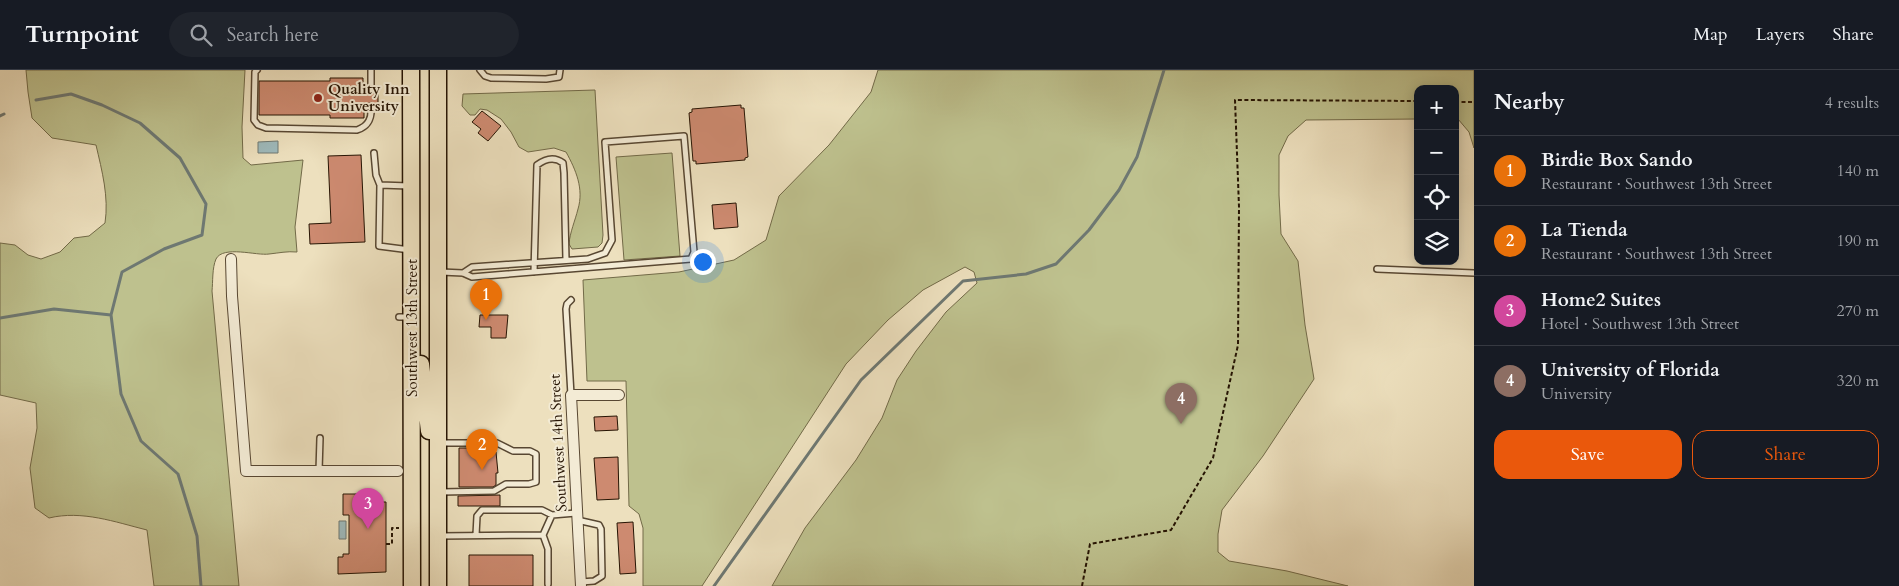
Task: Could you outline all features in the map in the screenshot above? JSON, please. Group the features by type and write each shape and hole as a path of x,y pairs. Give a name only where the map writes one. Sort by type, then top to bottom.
{"main road":[{"name":"Southwest 13th Street","path":"411,70 412,250 405,317 412,344 405,471 412,586"},
{"name":"Southwest 13th Street","path":"438,70 441,214 438,272 438,586"},
{"path":"412,213 441,214"},
{"path":"412,344 420,352 429,433 438,443"},
{"path":"405,471 438,471"}],"street":[{"path":"231,259 232,296 246,471 405,471"},
{"path":"571,395 619,395"},
{"name":"Southwest 14th Street","path":"571,395 581,584"}],"lane":[{"path":"257,70 255,72 254,120 258,125 266,128 357,130 363,128 369,122 372,114 371,106"},
{"path":"371,70 371,90"},
{"path":"480,70 485,76 491,78 546,79 559,77 560,70"},
{"path":"438,272 463,273 472,278 691,259 694,252 684,136 605,142 612,240 606,252 598,257 472,266 463,273"},
{"path":"374,153 376,175 380,185 379,246 412,250"},
{"path":"534,272 537,165 543,160 558,159 563,163 566,260"},
{"path":"380,185 412,186"},
{"path":"1377,269 1474,273"},
{"name":"Southwest 14th Street","path":"571,300 567,304 566,309 571,395"},
{"path":"319,472 320,438"},
{"path":"438,443 497,443 513,451 530,451 536,454 536,482 529,484 506,484 494,491 438,492"},
{"path":"476,535 477,516 482,510 542,510 552,515 577,517 600,526 602,576 594,581 581,584"},
{"path":"548,584 548,549 543,535 552,515"},
{"path":"438,536 543,535"}],"path":[{"path":"1082,586 1090,544 1171,530 1213,458 1238,346 1239,207 1235,100 1414,101"},
{"path":"1459,102 1474,102"},
{"path":"386,544 392,544 392,528 399,528"}],"green space":[{"path":"26,70 245,70 242,127 243,158 251,165 303,160 295,227 297,252 264,254 226,253 216,259 214,267 212,291 239,586 154,586 147,530 86,516 74,515 49,518 35,508 30,468 37,428 36,403 0,395 0,243 15,245 28,255 41,259 60,252 74,238 89,236 105,223 106,204 96,145 52,138 32,118"},
{"path":"878,70 1474,70 1474,148 1469,132 1459,120 1459,85 1414,85 1414,119 1306,120 1288,136 1279,155 1281,234 1298,261 1305,325 1314,379 1263,456 1222,510 1218,534 1218,552 1229,561 1287,571 1348,586 772,586 805,528 856,460 882,418 897,380 916,351 946,312 977,283 974,272 965,267 923,290 888,320 846,364 702,586 643,586 643,528 639,514 629,506 626,381 587,381 583,280 679,272 734,260 766,240 779,196 829,145 871,92"},
{"path":"595,90 602,243 598,247 572,249 569,244 580,202 580,194 576,173 566,152 554,148 528,152 519,147 501,119 487,110 480,109 475,115 470,115 462,106 463,94"},
{"path":"672,153 680,256 624,260 616,157"}],"water":[{"path":"278,141 278,153 258,153 258,142"},
{"path":"339,521 346,521 346,539 339,539"}],"building":[{"name":"Quality Inn University","path":"330,78 363,78 363,91 371,94 378,91 378,106 371,102 364,106 364,118 330,118 330,115 259,115 259,81 330,81"},
{"path":"741,105 741,108 744,108 748,157 745,160 696,164 696,161 693,161 689,113 692,112 692,109"},
{"path":"482,111 501,126 488,141 478,133 481,129 472,122"},
{"path":"361,155 365,242 310,244 309,224 331,223 328,156"},
{"path":"736,203 738,227 714,229 712,205"},
{"path":"480,315 508,315 506,338 491,338 491,327 479,327"},
{"path":"617,416 618,430 595,431 594,417"},
{"path":"459,448 476,448 476,453 496,452 498,473 496,473 496,485 493,487 459,487"},
{"path":"618,457 619,499 597,500 594,458"},
{"path":"343,494 365,494 365,499 377,499 377,502 386,502 386,572 338,574 338,557 343,557 343,554 349,554 349,515 343,515"},
{"path":"500,495 500,506 458,506 458,496"},
{"path":"633,522 636,573 620,574 617,523"},
{"path":"469,555 533,555 533,586 469,586"}],"waterway":[{"path":"714,586 861,380 963,281 1026,274 1056,264 1089,230 1119,190 1137,157 1164,70"},
{"path":"36,100 71,94 102,105 140,123 180,158 206,204 202,235 164,249 122,272 111,315 121,394 141,441 178,474 197,536 201,586"},
{"path":"0,116 4,114"},
{"path":"0,318 54,309 111,315"}],"place":[{"name":"Quality Inn University","path":"318,98"},
{"name":"Birdie Box Sando","path":"486,320"},
{"name":"University of Florida","path":"1181,424"},
{"name":"La Tienda","path":"482,470"},
{"name":"Home2 Suites","path":"368,529"}]}
